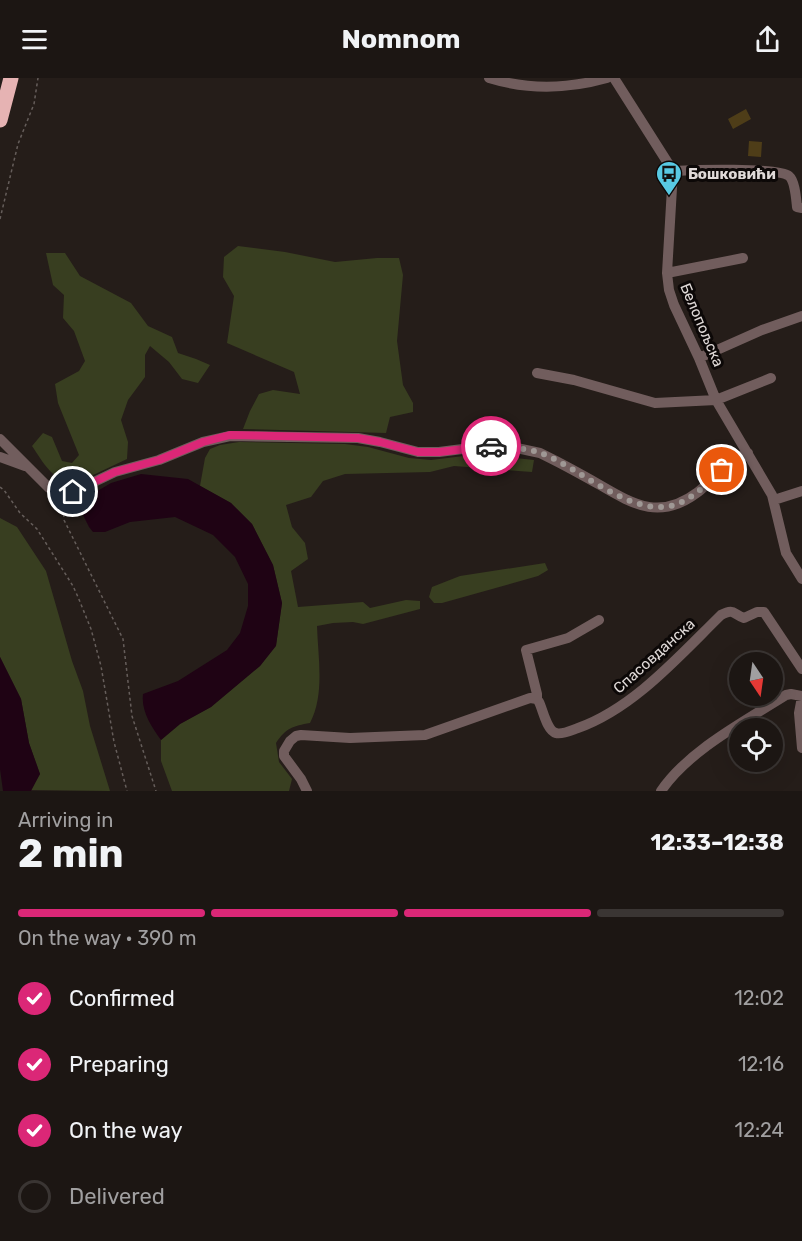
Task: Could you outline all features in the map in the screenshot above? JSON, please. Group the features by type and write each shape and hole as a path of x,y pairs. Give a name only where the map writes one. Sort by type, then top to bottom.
{"highway":[{"path":"0,120 11,78"}],"street":[{"path":"489,78 512,84 544,87 575,85 607,78"},
{"path":"614,78 673,171 751,171 785,174 792,180 797,207 802,208"},
{"name":"Белопољска","path":"673,171 667,273 669,290 716,400 774,501 786,553 802,579"},
{"path":"667,273 743,258"},
{"path":"699,358 762,330 802,316"},
{"path":"537,373 574,380 655,403 716,400 771,378"},
{"path":"0,439 49,488 62,492 73,492 115,472 159,460 218,438 244,435 368,439 418,452 439,452 486,446 512,447 540,453 625,500 641,506 666,507 683,502 698,492 734,459 748,453"},
{"path":"0,457 31,469"},
{"path":"774,501 802,491"},
{"name":"Спасовданска","path":"537,699 550,730 555,734 601,718 615,711 640,691 721,615 730,611 744,618 757,612 764,612 802,669"},
{"path":"307,791 302,778 284,756 285,748 296,736 306,734 377,738 425,735 527,699 537,699 526,650 568,638 599,620"},
{"path":"661,791 690,759 786,695 791,694 802,699 799,714 802,748"}],"path":[{"path":"0,219 17,150 34,104 38,78"},
{"path":"0,487 20,513 37,529 73,586 91,628 101,666 114,742 127,791"},
{"path":"62,492 64,520 123,639 132,716 156,791"}],"green space":[{"path":"238,246 335,262 399,258 403,275 397,341 403,385 413,403 413,412 390,417 386,433 243,429 259,394 273,390 300,394 294,372 227,343 234,296 223,277 224,257"},
{"path":"46,253 65,253 80,276 131,303 148,326 172,337 178,353 210,365 198,383 182,379 169,362 150,346 145,355 145,377 128,400 121,420 128,442 127,459 72,485 53,474 32,446 43,433 52,437 62,461 72,463 79,455 58,403 55,384 79,371 85,361 74,331 63,318 64,295 53,285"},
{"path":"239,442 345,444 368,447 409,458 431,460 472,455 534,460 532,472 454,466 430,472 345,474 323,481 311,497 286,505 292,527 305,543 308,559 291,571 298,607 363,602 370,608 406,600 420,601 420,609 363,624 353,622 317,626 320,676 315,712 310,723 290,728 276,743 279,762 292,779 289,791 172,791 161,761 161,740 180,724 211,707 260,666 276,645 282,603 273,565 252,524 231,503 200,486 205,458 210,449"},
{"path":"0,518 17,527 46,571 83,691 90,726 110,791 30,790 40,774 29,743 21,699 0,657"},
{"path":"545,563 548,570 538,576 442,603 434,603 429,597 432,587 460,576"}],"shaded area":[{"path":"141,474 188,479 231,503 252,524 273,565 282,603 276,646 260,666 211,707 180,724 161,740 145,712 143,694 178,681 227,650 240,633 248,606 248,584 235,557 213,535 175,517 130,522 105,532 93,532 81,511 89,496 111,483"},
{"path":"0,657 21,699 29,743 40,774 31,791 3,791 0,769"}],"building":[{"path":"746,109 751,119 733,129 728,119"},
{"path":"749,141 762,142 761,157 748,156"}],"way so far":[{"path":"491,446 512,447 540,453 625,500 641,506 666,507 683,502 722,470"}],"place":[{"name":"Бошковићи","path":"669,197"}],"route":[{"path":"73,492 115,472 159,460 203,442 230,435 358,438 418,452 491,446"}]}
